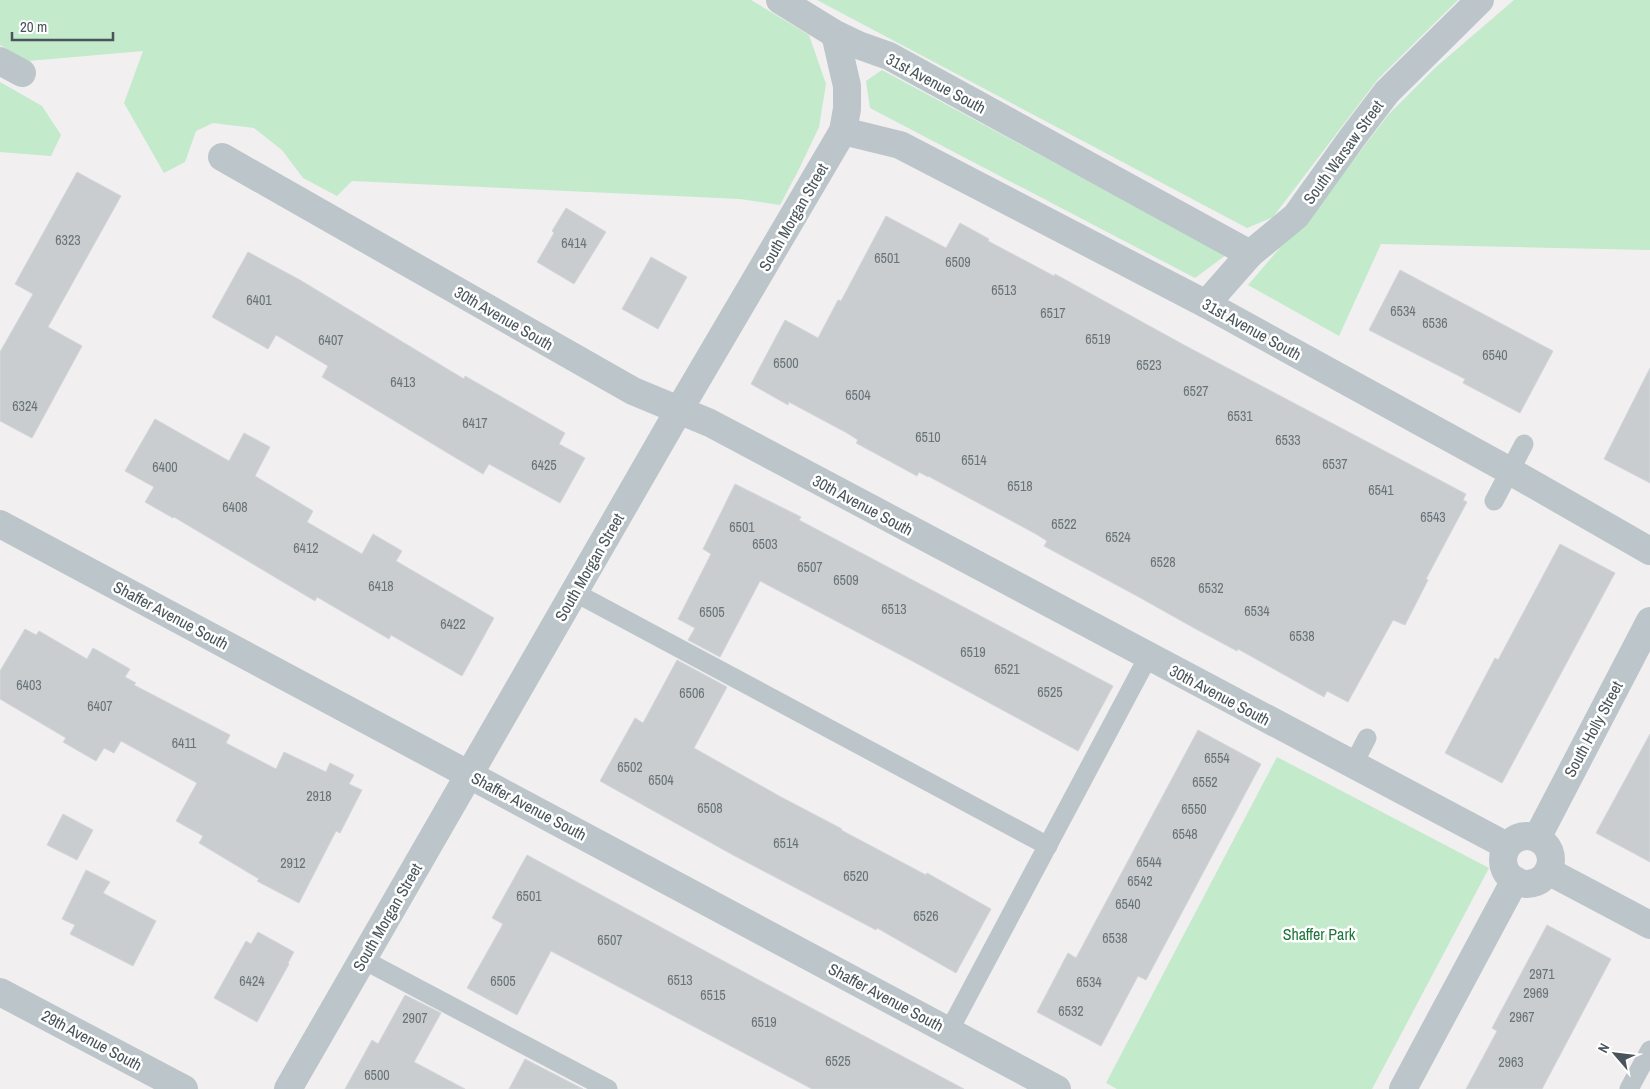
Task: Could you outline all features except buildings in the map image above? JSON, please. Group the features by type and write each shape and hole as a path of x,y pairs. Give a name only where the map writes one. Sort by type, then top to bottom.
{"street":[{"name":"31st Avenue South","path":"780,0 835,34 858,46 889,56 1250,254"},
{"name":"South Warsaw Street","path":"1206,304 1250,254 1296,216 1387,92 1480,0"},
{"name":"South Morgan Street","path":"288,1089 679,410 843,131 847,110 848,86 835,34"},
{"name":"31st Avenue South","path":"843,131 900,145 1206,304 1510,471 1650,551"},
{"name":"30th Avenue South","path":"222,157 633,391 710,424 1506,846"},
{"name":"Shaffer Avenue South","path":"0,524 1057,1089"},
{"name":"South Holly Street","path":"1537,838 1650,621"},
{"path":"1524,835 1537,838 1546,845 1550,852 1551,860 1548,871 1533,883 1526,884 1515,880 1506,873 1503,865 1506,846 1516,838 1524,835"},
{"path":"1548,871 1650,925"},
{"path":"1403,1089 1515,880"},
{"name":"29th Avenue South","path":"0,992 184,1089"}],"lane":[{"path":"1494,501 1524,444"},
{"path":"574,592 1048,846"},
{"path":"949,1031 1148,657"},
{"path":"1353,765 1367,738"},
{"path":"362,959 608,1089"},
{"path":"1629,1089 1650,1050"}],"green space":[{"path":"0,0 751,0 809,35 826,84 819,127 780,205 740,199 352,181 337,196 303,178 282,150 254,128 213,123 196,131 185,162 164,173 124,103 143,51 28,61 0,45"},
{"path":"817,0 1458,0 1378,79 1273,217 1247,228"},
{"path":"1514,0 1650,0 1650,250 1381,244 1339,336 1248,285 1335,184 1389,114 1435,68"},
{"path":"882,70 1226,255 1195,278 870,108 866,81"},
{"path":"0,82 42,106 61,135 51,156 0,152"},
{"name":"Shaffer Park","path":"1277,757 1489,868 1372,1089 1117,1089 1106,1083"}]}
